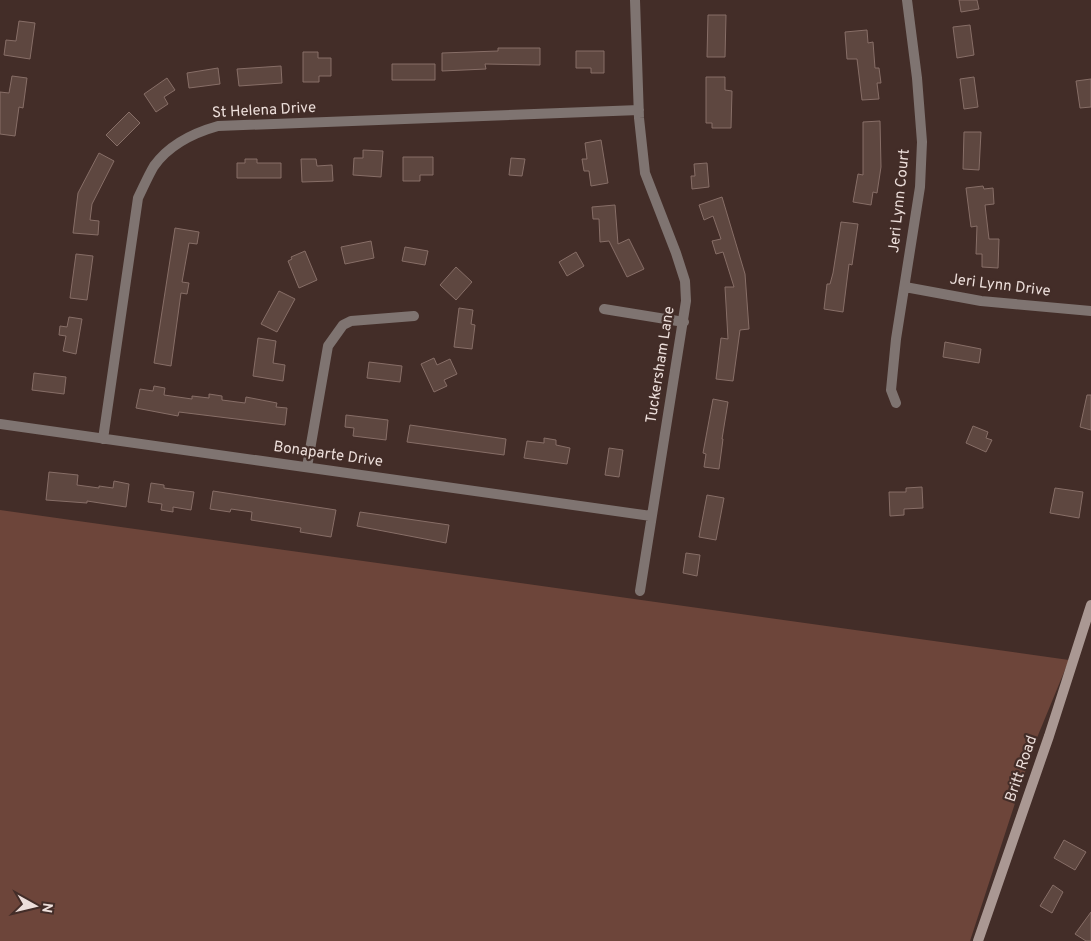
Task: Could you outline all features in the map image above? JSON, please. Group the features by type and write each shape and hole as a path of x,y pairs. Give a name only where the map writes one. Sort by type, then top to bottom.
{"street":[{"name":"Tuckersham Lane","path":"634,0 639,110 645,173 685,281 686,301 640,591"},
{"name":"Jeri Lynn Court","path":"896,403 891,390 896,339 920,187 922,142 917,78 907,0"},
{"name":"St Helena Drive","path":"103,439 138,198 154,167 175,144 202,130 218,126 639,110"},
{"name":"Jeri Lynn Drive","path":"905,287 980,301 1091,311"},
{"path":"604,309 684,322"},
{"path":"307,467 328,346 343,325 351,321 414,316"},
{"name":"Bonaparte Drive","path":"0,424 651,516"},
{"name":"Britt Road","path":"978,941 1049,736 1091,605"}],"shaded area":[{"path":"0,510 1069,660 1034,745 970,941 0,941"}],"building":[{"path":"959,0 977,0 979,9 961,12"},
{"path":"708,15 726,15 725,57 707,57"},
{"path":"19,21 35,23 30,59 4,55 6,40 16,41"},
{"path":"970,25 974,55 957,58 953,27"},
{"path":"867,30 868,43 873,42 875,68 879,68 881,83 877,83 879,99 862,100 857,59 847,59 845,32"},
{"path":"498,48 540,48 540,65 485,64 486,69 442,71 442,53 498,51"},
{"path":"576,51 604,51 604,73 591,73 591,68 576,68"},
{"path":"303,52 318,52 318,58 331,58 331,76 319,76 319,82 303,82"},
{"path":"392,64 435,64 435,80 392,80"},
{"path":"281,66 282,83 239,86 237,69"},
{"path":"218,68 220,84 189,88 187,73"},
{"path":"12,76 27,78 23,108 19,107 15,136 0,134 0,92 9,93"},
{"path":"706,77 725,77 725,90 732,91 731,128 712,128 712,123 706,123"},
{"path":"974,77 978,107 964,109 960,79"},
{"path":"167,78 175,90 164,97 168,104 156,112 144,94"},
{"path":"1091,79 1091,107 1080,108 1076,81"},
{"path":"129,112 140,123 117,146 106,135"},
{"path":"880,121 881,167 877,193 873,192 871,205 853,202 858,174 863,175 863,122"},
{"path":"964,132 981,132 979,170 963,169"},
{"path":"601,140 608,183 591,186 589,171 584,171 582,159 587,159 585,143"},
{"path":"363,150 383,151 381,177 353,175 354,158 363,158"},
{"path":"99,153 114,161 92,204 90,220 99,221 98,235 73,233 78,193"},
{"path":"403,157 433,157 433,175 420,175 420,181 403,181"},
{"path":"511,158 525,159 522,176 509,175"},
{"path":"245,159 257,159 257,163 281,163 281,178 237,178 237,163 245,163"},
{"path":"301,159 316,159 317,166 332,165 333,181 302,182"},
{"path":"707,163 709,187 692,189 691,176 695,176 694,164"},
{"path":"983,186 984,189 993,188 994,204 985,205 989,239 999,239 998,268 982,267 982,254 976,254 977,226 971,227 966,188"},
{"path":"722,197 745,274 749,329 740,330 733,381 716,379 721,338 728,339 725,287 734,287 723,252 716,254 712,241 721,239 713,216 704,220 699,205"},
{"path":"615,205 618,244 629,239 644,269 627,277 609,241 600,242 599,219 593,219 592,207"},
{"path":"841,222 858,224 852,265 849,264 843,312 824,309 827,284 830,284 833,273"},
{"path":"175,228 199,232 197,244 189,243 182,282 189,283 187,294 181,293 171,366 154,363"},
{"path":"371,241 374,258 345,264 341,247"},
{"path":"405,247 428,251 425,265 402,261"},
{"path":"305,251 317,280 299,288 288,261 292,259 291,257"},
{"path":"576,252 584,266 567,276 559,262"},
{"path":"76,254 93,256 87,300 70,298"},
{"path":"456,267 472,282 456,300 440,285"},
{"path":"279,291 295,299 277,332 261,324"},
{"path":"459,308 473,310 471,324 475,325 472,349 454,347"},
{"path":"69,317 82,319 76,354 63,351 66,336 59,335 60,326 67,327"},
{"path":"258,338 276,341 273,363 285,365 283,381 253,376"},
{"path":"945,342 981,349 979,363 943,357"},
{"path":"434,358 437,365 450,359 457,374 444,380 447,386 434,392 421,364"},
{"path":"369,362 402,366 400,382 367,378"},
{"path":"34,373 66,377 64,394 32,390"},
{"path":"154,386 165,388 164,395 192,399 192,396 209,398 209,394 222,396 222,400 245,403 246,397 277,403 276,407 287,408 285,425 179,412 178,416 136,408 140,389 153,391"},
{"path":"1087,395 1091,395 1091,430 1080,427"},
{"path":"713,399 728,402 719,469 704,467 706,454 703,453"},
{"path":"346,415 388,420 386,440 353,436 354,428 345,427"},
{"path":"410,425 506,439 504,455 407,442"},
{"path":"973,426 988,432 986,438 992,440 986,452 966,443"},
{"path":"544,438 556,440 556,445 570,448 567,464 524,458 527,441 544,443"},
{"path":"609,448 623,450 619,477 605,475"},
{"path":"49,472 78,475 77,485 113,488 114,481 129,484 126,507 87,501 87,503 46,500"},
{"path":"151,483 164,485 164,488 194,492 191,510 173,507 173,512 161,510 162,504 148,502"},
{"path":"922,487 923,508 904,509 904,515 890,516 889,492 906,492 906,488"},
{"path":"1055,488 1083,492 1079,518 1050,513"},
{"path":"213,491 336,510 331,537 300,532 301,528 251,520 252,512 231,509 230,512 210,509"},
{"path":"707,495 724,498 716,540 699,537"},
{"path":"360,512 449,525 446,543 357,526"},
{"path":"686,553 700,555 697,576 683,573"},
{"path":"1064,840 1086,852 1075,870 1054,858"},
{"path":"1053,885 1063,892 1052,913 1040,906"},
{"path":"1091,912 1091,941 1086,941 1075,934"}]}
